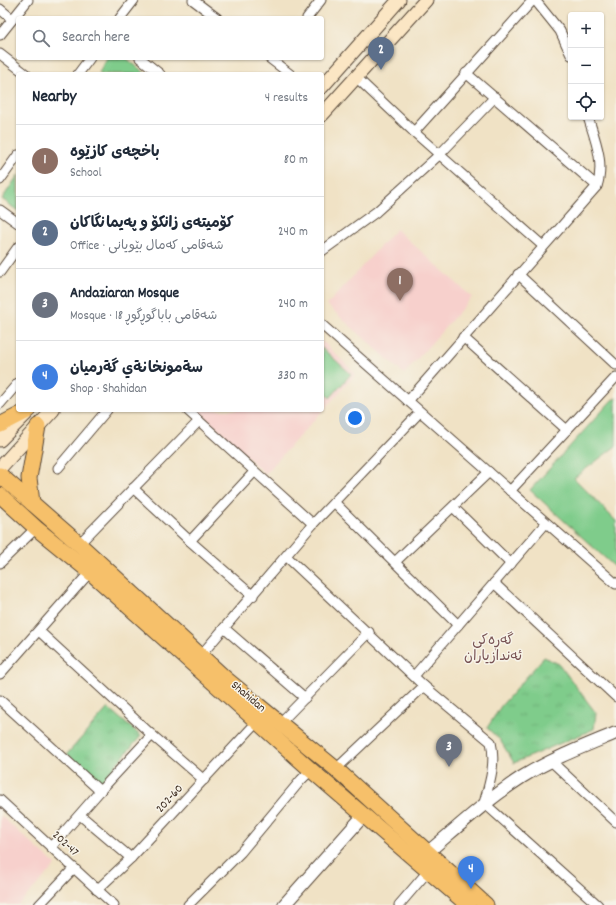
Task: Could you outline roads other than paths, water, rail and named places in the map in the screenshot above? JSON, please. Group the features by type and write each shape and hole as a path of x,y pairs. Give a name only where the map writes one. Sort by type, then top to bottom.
{"main road":[{"path":"324,85 399,0"},
{"path":"324,113 426,0"},
{"path":"0,425 26,412"},
{"path":"0,440 28,412"},
{"path":"0,468 51,412"},
{"path":"32,503 29,478 38,426"},
{"name":"Shahidan","path":"0,474 201,656 223,683 280,723 336,769 486,905"},
{"path":"0,495 36,528 223,683 257,722 468,905"}],"street":[{"path":"0,34 28,0"},
{"path":"122,16 134,0"},
{"path":"193,0 213,16"},
{"path":"414,132 466,73 534,0 560,31 568,48"},
{"path":"309,16 320,1"},
{"path":"0,9 12,19"},
{"path":"0,54 23,72"},
{"path":"82,72 89,60"},
{"path":"142,60 158,72"},
{"path":"274,60 288,72"},
{"path":"466,73 597,186"},
{"path":"356,77 439,155 543,246"},
{"path":"324,250 376,212 439,155 495,97"},
{"path":"408,401 518,274 597,186 600,177 600,162 589,120"},
{"path":"0,180 16,158"},
{"path":"0,210 16,222"},
{"path":"0,272 16,251"},
{"path":"518,274 616,365"},
{"path":"324,327 616,584"},
{"path":"463,337 567,430"},
{"path":"510,491 616,377"},
{"path":"0,404 16,385"},
{"path":"58,468 105,412"},
{"path":"189,412 313,524"},
{"path":"201,656 287,557 313,524 420,412"},
{"path":"79,544 199,421"},
{"path":"190,541 254,472"},
{"path":"395,562 489,472"},
{"path":"133,488 190,541 253,596"},
{"path":"334,502 458,625"},
{"path":"452,507 510,564"},
{"path":"414,676 546,522"},
{"path":"0,563 36,528"},
{"path":"287,557 369,632 424,686 491,742 494,754 493,769 484,803"},
{"path":"0,674 90,572"},
{"path":"494,583 616,697"},
{"path":"224,628 305,698"},
{"path":"39,631 152,735 204,780"},
{"path":"280,723 369,632"},
{"path":"336,769 424,686"},
{"path":"0,700 100,791"},
{"name":"202-60","path":"97,890 131,858 257,722"},
{"path":"428,852 484,803 523,777 551,761 616,732"},
{"path":"51,847 152,735"},
{"path":"551,761 616,822"},
{"path":"188,905 241,852 311,770"},
{"name":"202-47","path":"0,800 114,905"},
{"path":"484,803 598,905"},
{"path":"80,815 131,858"},
{"path":"284,905 364,815"},
{"path":"39,905 74,868"},
{"path":"399,905 429,870"}],"place":[{"name":"کۆمیتەی زانکۆ و پەیمانگاکان","path":"381,70"},
{"name":"باخچەی کازێوە","path":"400,301"},
{"name":"Andaziaran Mosque","path":"449,767"},
{"name":"سةمونخانةي گةرميان","path":"471,889"}],"district":[{"name":"گەڕەکی ئەندازیاران","path":"493,650"}]}
